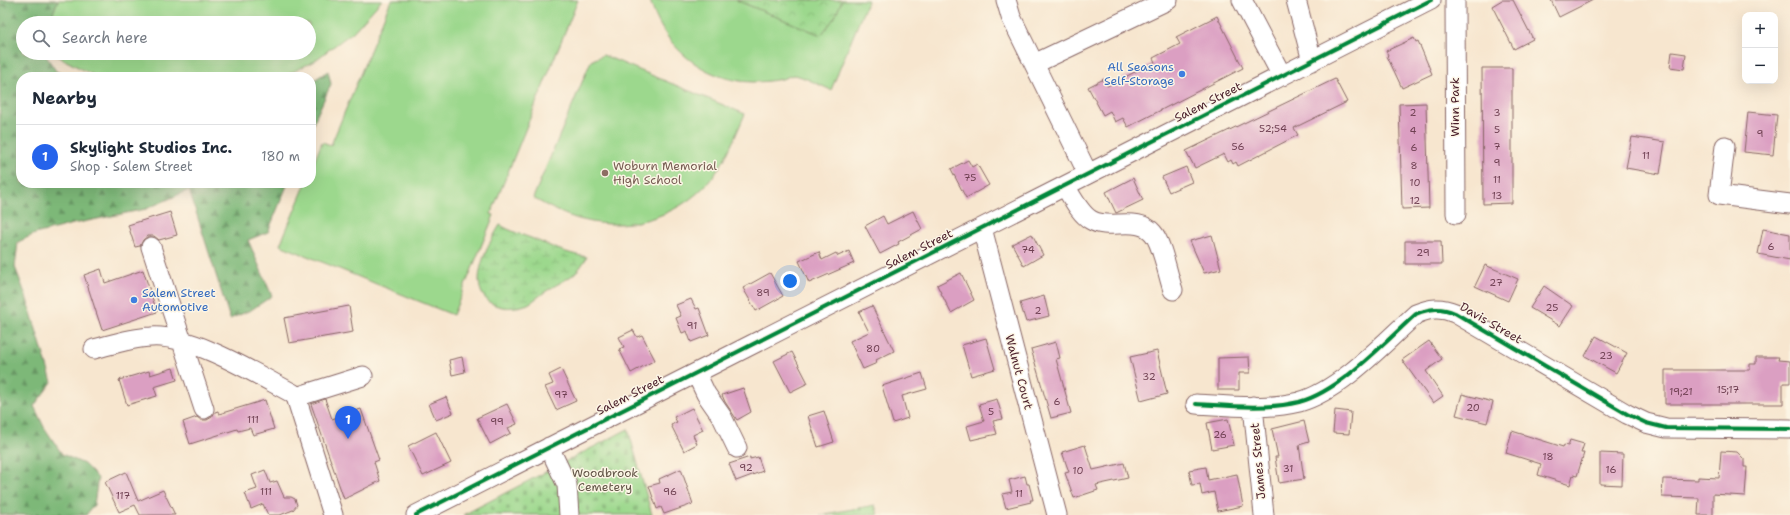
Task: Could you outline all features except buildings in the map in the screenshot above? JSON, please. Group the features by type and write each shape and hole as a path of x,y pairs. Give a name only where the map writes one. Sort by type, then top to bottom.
{"street":[{"path":"1002,0 1088,174"},
{"path":"1034,64 1168,0"},
{"path":"1242,0 1282,76"},
{"path":"1296,0 1312,61"},
{"name":"Salem Street","path":"416,515 1431,0"},
{"name":"Winn Park","path":"1455,0 1456,214"},
{"path":"1725,146 1719,194 1790,204"},
{"path":"1065,186 1084,214 1094,222 1103,224 1140,225 1151,231 1158,241 1173,290"},
{"name":"Walnut Court","path":"982,228 1057,515"},
{"path":"151,247 204,409"},
{"name":"Davis Street","path":"1196,404 1253,406 1299,402 1322,393 1346,376 1416,314 1424,310 1440,308 1455,313 1627,414 1653,426 1672,429 1790,429"},
{"path":"94,349 125,340 152,337 182,340 233,362 288,390 296,397 333,515"},
{"path":"696,373 706,394 722,417 736,448"},
{"path":"296,397 363,376"},
{"name":"James Street","path":"1253,406 1264,515"},
{"path":"549,447 566,485 569,515"}],"green space":[{"path":"0,0 58,0 52,16 16,16 16,60 49,60 58,72 16,72 16,188 286,188 268,232 248,240 272,296 251,310 230,319 189,190 146,209 73,224 35,234 18,242 15,267 26,296 52,382 34,406 44,427 62,454 84,464 98,478 94,505 86,515 0,515"},
{"path":"58,0 382,0 353,32 316,60 316,16 52,16"},
{"path":"391,0 578,0 491,214 494,215 453,315 280,245 304,188 316,188 316,157 322,142 331,145"},
{"path":"650,0 736,0 821,35 835,17 842,0 868,0 831,90 794,75 778,80 752,82 734,80 702,68 675,46 664,32 656,17"},
{"path":"736,0 842,0 835,17 821,35"},
{"path":"603,55 745,114 724,160 703,188 689,200 673,210 638,222 620,224 583,220 563,214 533,198 591,61"},
{"path":"64,60 315,60 293,72 87,72"},
{"path":"328,71 331,84 316,117 316,79"},
{"path":"500,225 511,231 572,254 587,257 573,275 528,304 512,308 495,305 485,298 480,290 479,279 484,256"},
{"name":"Woodbrook Cemetery","path":"628,429 652,515 463,515"},
{"path":"875,505 878,515 820,515"}],"cycle path":[{"path":"416,515 1431,0"},
{"path":"1196,404 1261,407 1299,402 1315,396 1346,377 1416,314 1426,310 1440,309 1455,313 1627,414 1646,423 1666,428 1790,429"}],"place":[{"name":"All Seasons Self-Storage","path":"1182,74"},
{"name":"Woburn Memorial High School","path":"605,173"},
{"name":"Salem Street Automotive","path":"134,300"},
{"name":"Skylight Studios Inc.","path":"348,439"}]}
